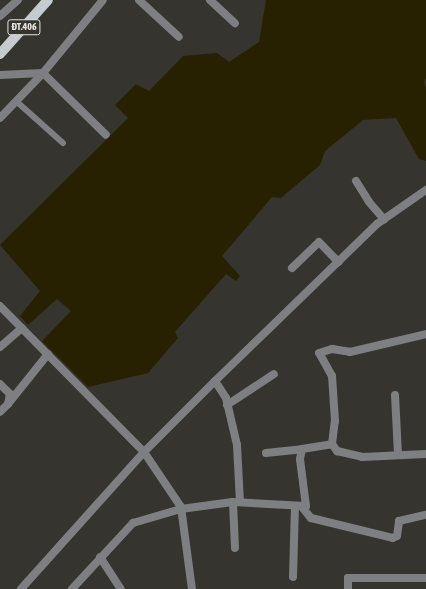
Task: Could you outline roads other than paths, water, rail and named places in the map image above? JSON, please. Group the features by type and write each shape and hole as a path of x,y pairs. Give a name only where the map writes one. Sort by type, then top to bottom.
{"main road":[{"name":"ĐT.406","path":"0,54 48,0"}],"street":[{"path":"0,16 18,0"},
{"path":"0,118 43,73 103,0"},
{"path":"139,0 179,37"},
{"path":"210,0 235,22"},
{"path":"0,76 43,73 106,135"},
{"path":"356,181 369,202 384,219"},
{"path":"21,589 144,452 215,381 384,219 425,194"},
{"path":"292,268 319,242 338,262"},
{"path":"0,306 144,452 181,509 192,589"},
{"path":"0,347 22,328"},
{"path":"426,334 350,352 332,350 319,353 332,376 335,421 332,444 337,451 354,456 426,454"},
{"path":"0,412 48,354"},
{"path":"228,405 274,374"},
{"path":"215,381 228,405 237,445 235,548"},
{"path":"0,384 10,394 8,404"},
{"path":"396,395 398,455"},
{"path":"266,453 332,444"},
{"path":"72,589 133,523 181,509 237,502 299,506 308,504 300,459 302,449"},
{"path":"299,506 311,518 392,538 397,536 400,521 426,515"},
{"path":"293,577 299,506"},
{"path":"100,557 121,589"},
{"path":"348,589 348,578 426,578"}],"lane":[{"path":"16,101 63,143"}]}
